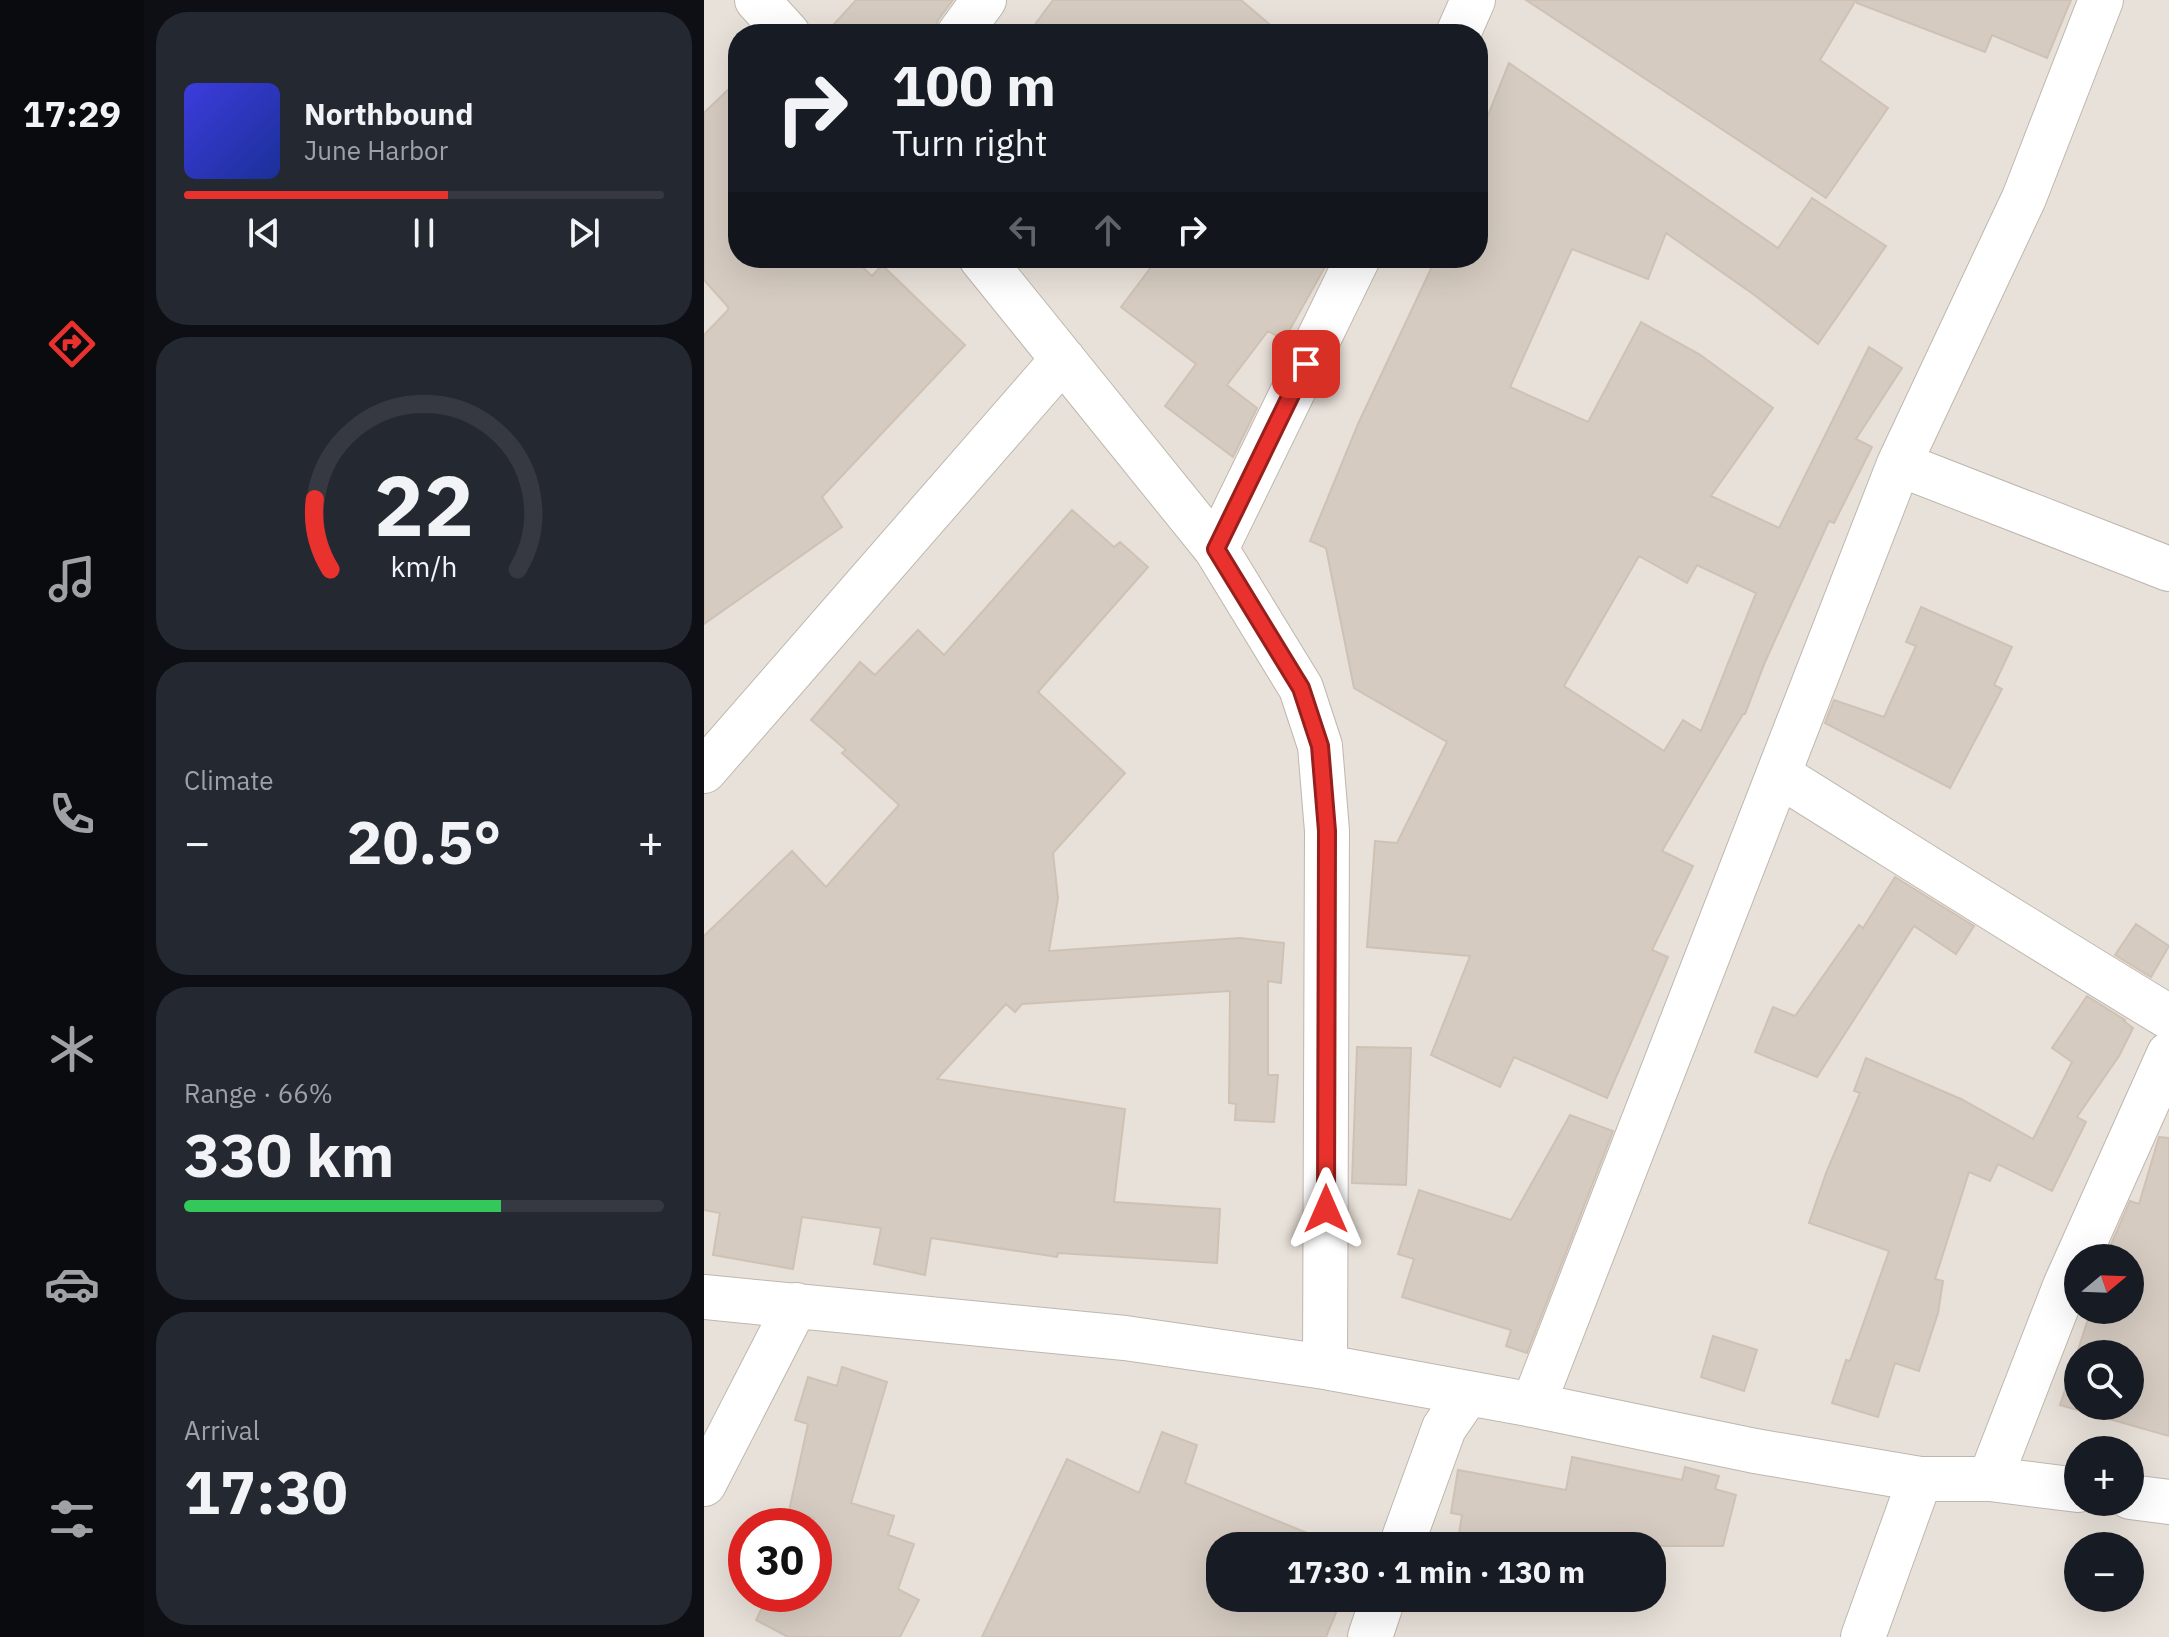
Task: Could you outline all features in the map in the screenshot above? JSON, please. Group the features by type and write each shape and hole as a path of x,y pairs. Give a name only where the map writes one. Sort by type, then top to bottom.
{"street":[{"path":"757,0 779,24"},
{"path":"966,24 984,0"},
{"path":"1462,24 1473,0"},
{"path":"1533,1405 1899,464 2024,198 2101,0"},
{"path":"989,268 1216,549 1301,688 1320,746 1327,831 1325,1367"},
{"path":"1216,549 1353,268"},
{"path":"704,771 1063,359"},
{"path":"1899,464 2169,569"},
{"path":"1779,775 1966,890 2017,926 2169,1017"},
{"path":"1990,1479 2065,1286 2169,1054"},
{"path":"704,1297 1125,1338 1325,1367 1533,1405 1755,1451 1920,1479 1990,1479 2064,1488"},
{"path":"704,1484 796,1305"},
{"path":"1406,1532 1444,1428 1468,1393"},
{"path":"1863,1637 1920,1479"},
{"path":"2144,1499 2169,1502"},
{"path":"1370,1637 1378,1612"}],"shaded area":[{"path":"704,0 2169,0 2169,1637 704,1637"}],"building":[{"path":"856,0 953,0 937,24 834,24"},
{"path":"1053,0 1241,0 1269,24 1035,24"},
{"path":"1526,0 1856,0 1820,60 1888,108 1826,198"},
{"path":"1857,0 2071,0 2047,58 1992,35 1985,52 1857,3"},
{"path":"1509,63 1778,248 1812,198 1886,246 1818,344 1666,233 1648,279 1572,249 1510,387 1588,422 1641,322 1699,354 1773,408 1711,496 1779,528 1869,347 1902,368 1856,439 1872,447 1834,523 1829,521 1765,662 1745,714 1662,851 1693,866 1652,950 1668,957 1607,1098 1514,1057 1500,1087 1431,1055 1470,956 1367,947 1375,841 1397,843 1447,742 1354,688 1326,548 1310,541 1358,424 1431,268 1488,268 1488,115","holes":["1639,556 1687,583 1697,565 1756,593 1701,731 1683,720 1664,751 1564,686"]},
{"path":"728,90 728,268 864,268 872,276 879,268 885,268 965,345 822,497 842,527 704,624 704,335 728,307 704,280 704,113"},
{"path":"1150,268 1324,268 1284,340 1268,331 1227,385 1257,408 1233,457 1165,406 1196,364 1121,307"},
{"path":"1072,510 1114,547 1120,542 1148,567 1038,692 1125,773 1053,853 1058,898 1049,951 1240,938 1284,943 1281,983 1268,981 1268,1075 1278,1075 1274,1122 1235,1120 1236,1104 1229,1103 1230,991 1022,1004 1015,1012 1006,1004 937,1079 1125,1109 1114,1202 1220,1209 1217,1263 1058,1253 1057,1257 931,1238 925,1275 874,1264 881,1228 802,1217 793,1269 713,1255 720,1213 704,1210 704,936 792,851 826,887 899,805 842,753 846,750 811,720 860,662 875,675 918,630 944,655"},
{"path":"1921,607 2012,647 1994,685 2002,689 1950,788 1825,723 1834,700 1884,717 1916,646 1906,642"},
{"path":"1895,877 1974,926 1956,954 1914,926 1817,1077 1755,1052 1773,1007 1795,1016 1859,925 1863,928"},
{"path":"2136,924 2169,946 2151,977 2115,955"},
{"path":"2087,996 2133,1028 2119,1056 2077,1117 2086,1122 2052,1191 1998,1164 1990,1181 1969,1172 1935,1279 1943,1281 1938,1313 1919,1371 1895,1363 1878,1417 1832,1403 1889,1251 1809,1223 1826,1173 1860,1093 1854,1091 1866,1058 1961,1099 2033,1139 2072,1062 2052,1048"},
{"path":"1357,1047 1411,1048 1406,1185 1352,1183"},
{"path":"1570,1115 1613,1131 1527,1353 1506,1346 1511,1330 1402,1297 1414,1259 1398,1254 1419,1190 1511,1220"},
{"path":"2159,1137 2169,1138 2169,1436 2113,1420 2144,1420 2144,1340 2081,1340 2086,1324 2144,1324 2144,1244 2111,1244 2130,1201 2139,1204"},
{"path":"1713,1336 1757,1350 1744,1391 1701,1377"},
{"path":"842,1367 887,1382 851,1503 894,1516 888,1535 914,1544 898,1589 919,1600 900,1637 788,1637 756,1620 760,1612 832,1612 832,1508 790,1508 808,1424 795,1420 808,1377 837,1386"},
{"path":"1162,1432 1197,1445 1185,1483 1305,1532 1206,1532 1206,1612 1336,1612 1326,1637 982,1637 1067,1459 1139,1493"},
{"path":"1572,1457 1682,1480 1685,1467 1719,1476 1715,1489 1736,1495 1723,1546 1666,1546 1666,1532 1459,1532 1462,1515 1451,1513 1458,1470 1566,1490"}],"route":[{"path":"1306,364 1216,549 1301,688 1320,746 1327,831 1326,1209"}]}
